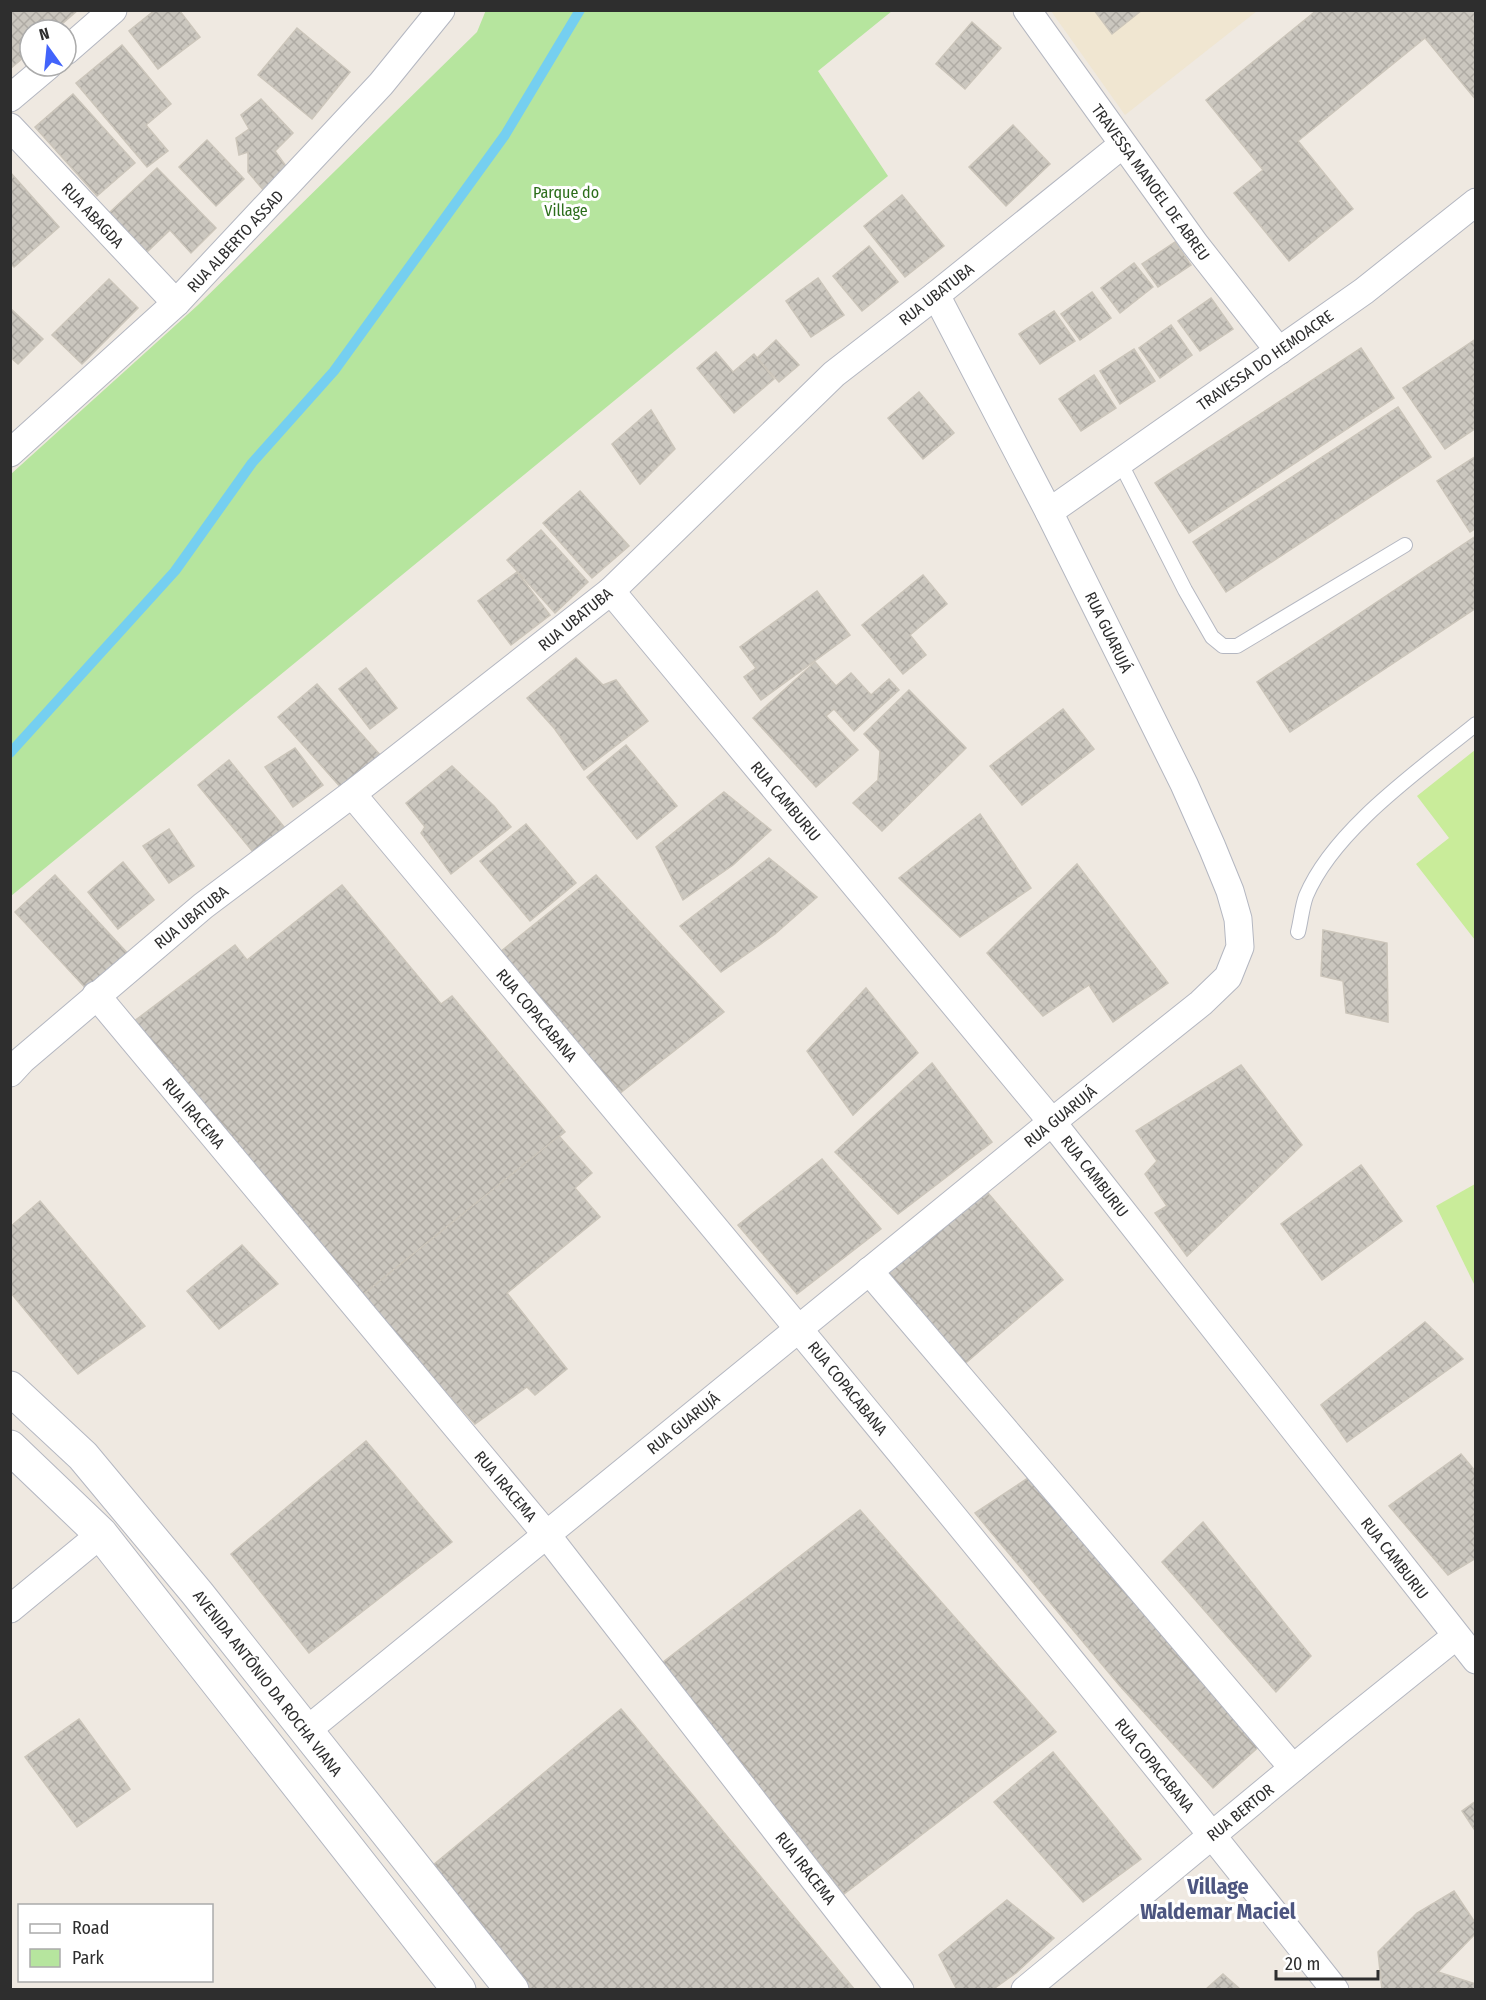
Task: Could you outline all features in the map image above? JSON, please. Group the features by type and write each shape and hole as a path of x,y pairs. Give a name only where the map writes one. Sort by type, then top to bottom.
{"main road":[{"name":"AVENIDA ANTÔNIO DA ROCHA VIANA","path":"10,1388 83,1456 197,1593 512,1989"},
{"path":"10,1447 101,1534 459,1989"}],"street":[{"path":"78,41 113,10"},
{"name":"RUA ALBERTO ASSAD","path":"10,453 176,303 381,84 441,10"},
{"name":"TRAVESSA MANOEL DE ABREU","path":"1027,10 1195,244 1279,351"},
{"path":"10,98 34,78"},
{"name":"RUA ABAGDA","path":"10,127 176,303"},
{"name":"RUA UBATUBA","path":"10,1072 96,995 203,906 352,794 611,591 834,374 1122,144"},
{"name":"TRAVESSA DO HEMOACRE","path":"1049,512 1364,291 1476,202"},
{"name":"RUA GUARUJÁ","path":"306,1731 1201,1003 1228,977 1240,947 1238,920 1230,891 1212,847 1184,784 1049,512 936,294"},
{"name":"RUA CAMBURIU","path":"611,591 1052,1122 1476,1660"},
{"name":"RUA COPACABANA","path":"352,794 800,1328 1212,1834 1335,1989"},
{"name":"RUA IRACEMA","path":"96,995 546,1534 900,1989"},
{"path":"869,1271 1293,1768"},
{"path":"10,1609 101,1534"},
{"name":"RUA BERTOR","path":"1025,1989 1456,1636"}],"lane":[{"path":"1120,462 1185,590 1212,638 1223,646 1237,646 1405,545"},
{"path":"1298,932 1306,897 1329,857 1378,804 1476,724"}],"shaded area":[{"path":"1051,11 1257,11 1125,115"}],"green space":[{"name":"Parque do Village","path":"486,10 892,11 818,71 888,176 11,896 11,474 198,305 477,32"},
{"path":"1475,750 1475,940 1416,864 1449,838 1417,796"},
{"path":"1475,1184 1475,1286 1436,1206"}],"building":[{"path":"10,10 78,10 69,18 18,18 18,62 10,69"},
{"path":"155,10 179,10 200,37 158,69 129,31"},
{"path":"1094,10 1142,10 1112,34"},
{"path":"1317,10 1476,10 1476,100 1425,38 1298,141 1353,209 1289,261 1234,193 1263,170 1206,100"},
{"path":"972,22 1001,48 965,89 936,64"},
{"path":"297,28 350,72 312,119 258,75"},
{"path":"122,45 171,104 146,125 168,151 147,167 76,83"},
{"path":"73,94 135,163 97,196 35,127"},
{"path":"261,99 293,133 275,151 288,169 266,193 248,172 248,152 239,155 236,138 249,129 241,115"},
{"path":"1013,125 1050,164 1006,206 969,167"},
{"path":"207,140 244,179 216,206 179,167"},
{"path":"157,168 216,228 191,253 170,230 147,252 109,213"},
{"path":"10,172 59,227 14,267 10,263"},
{"path":"902,195 944,246 905,277 864,226"},
{"path":"1175,242 1191,265 1158,287 1142,264"},
{"path":"869,246 898,282 862,311 833,276"},
{"path":"1134,263 1153,287 1120,313 1101,288"},
{"path":"818,278 844,315 811,337 786,301"},
{"path":"109,279 138,308 82,364 52,335"},
{"path":"1092,292 1111,318 1080,340 1061,314"},
{"path":"1211,298 1233,329 1200,351 1178,321"},
{"path":"10,308 43,339 18,364 10,357"},
{"path":"1054,311 1075,341 1040,364 1019,334"},
{"path":"1171,325 1192,355 1160,378 1139,348"},
{"path":"1476,339 1476,428 1445,449 1403,388"},
{"path":"776,340 799,365 779,382 757,358"},
{"path":"1361,348 1394,398 1189,533 1155,483"},
{"path":"1134,349 1155,381 1120,404 1100,371"},
{"path":"716,352 733,372 754,354 774,379 734,413 697,368"},
{"path":"1094,375 1116,408 1081,431 1059,399"},
{"path":"919,392 954,433 923,459 888,418"},
{"path":"1398,407 1431,457 1226,592 1193,542"},
{"path":"651,410 675,449 640,484 612,444"},
{"path":"1476,456 1476,528 1470,532 1437,481"},
{"path":"580,491 629,546 592,578 543,523"},
{"path":"541,530 588,582 555,613 507,560"},
{"path":"1476,536 1476,608 1290,732 1257,682"},
{"path":"517,572 550,615 511,645 478,601"},
{"path":"923,575 947,604 910,635 926,655 903,674 862,625"},
{"path":"817,591 850,635 761,700 744,677 756,668 740,647"},
{"path":"576,658 603,685 616,680 648,721 584,770 554,728 527,698"},
{"path":"815,662 836,686 851,673 871,695 889,679 899,690 854,731 834,709 826,716 858,750 816,787 753,718"},
{"path":"366,668 397,708 370,729 339,689"},
{"path":"317,684 381,756 343,790 278,717"},
{"path":"909,690 966,748 882,831 853,803 878,780 880,751 864,734"},
{"path":"1063,709 1094,749 1022,805 990,766"},
{"path":"626,745 677,806 637,839 587,777"},
{"path":"295,748 323,785 293,807 265,767"},
{"path":"229,760 284,827 253,852 198,785"},
{"path":"452,766 494,806 511,827 451,874 421,833 425,827 406,803"},
{"path":"724,792 771,830 733,865 683,900 656,847"},
{"path":"980,814 1031,888 960,937 899,878"},
{"path":"526,824 576,883 530,921 480,861"},
{"path":"169,829 194,866 169,883 143,846"},
{"path":"769,858 817,897 775,934 721,972 680,926"},
{"path":"123,862 154,900 118,929 88,892"},
{"path":"1077,864 1168,983 1113,1022 1089,985 1043,1016 987,953"},
{"path":"55,875 132,958 92,995 15,912"},
{"path":"596,875 724,1012 619,1094 500,952"},
{"path":"342,885 441,1004 452,996 565,1132 360,1297 133,1022 235,945 247,960"},
{"path":"1323,930 1387,943 1388,1022 1346,1013 1343,981 1321,976"},
{"path":"866,988 918,1053 853,1115 807,1051"},
{"path":"932,1063 992,1142 898,1214 835,1152"},
{"path":"1241,1065 1302,1145 1187,1256 1155,1213 1167,1206 1145,1174 1157,1161 1136,1131"},
{"path":"559,1136 592,1173 575,1188 600,1217 507,1293 567,1369 535,1395 527,1387 475,1424 360,1297"},
{"path":"822,1159 881,1229 797,1294 738,1225"},
{"path":"1361,1165 1402,1221 1322,1280 1281,1224"},
{"path":"981,1185 1063,1280 961,1367 879,1271"},
{"path":"40,1201 145,1326 78,1374 10,1292 10,1227"},
{"path":"242,1245 278,1284 219,1329 187,1291"},
{"path":"1425,1322 1463,1359 1347,1442 1321,1405"},
{"path":"366,1441 452,1542 309,1653 231,1554"},
{"path":"1461,1454 1476,1472 1476,1558 1448,1575 1389,1506"},
{"path":"1031,1476 1263,1743 1213,1788 1120,1686 975,1513"},
{"path":"860,1510 1056,1732 844,1894 662,1663"},
{"path":"1203,1522 1311,1656 1276,1692 1162,1562"},
{"path":"621,1709 855,1990 531,1990 433,1865"},
{"path":"79,1719 130,1789 77,1827 25,1757"},
{"path":"1053,1752 1141,1859 1083,1902 994,1802"},
{"path":"1476,1801 1476,1832 1462,1811"},
{"path":"1454,1891 1476,1924 1476,1933 1438,1972 1476,1984 1476,1990 1382,1990 1378,1952 1417,1913"},
{"path":"1007,1900 1054,1938 1016,1973 992,1990 957,1990 939,1955"},
{"path":"1223,1974 1241,1990 1205,1990"}],"waterway":[{"path":"10,753 175,571 252,463 334,371 505,135 580,10"}],"district":[{"name":"Village Waldemar Maciel","path":"1218,1898"}]}
